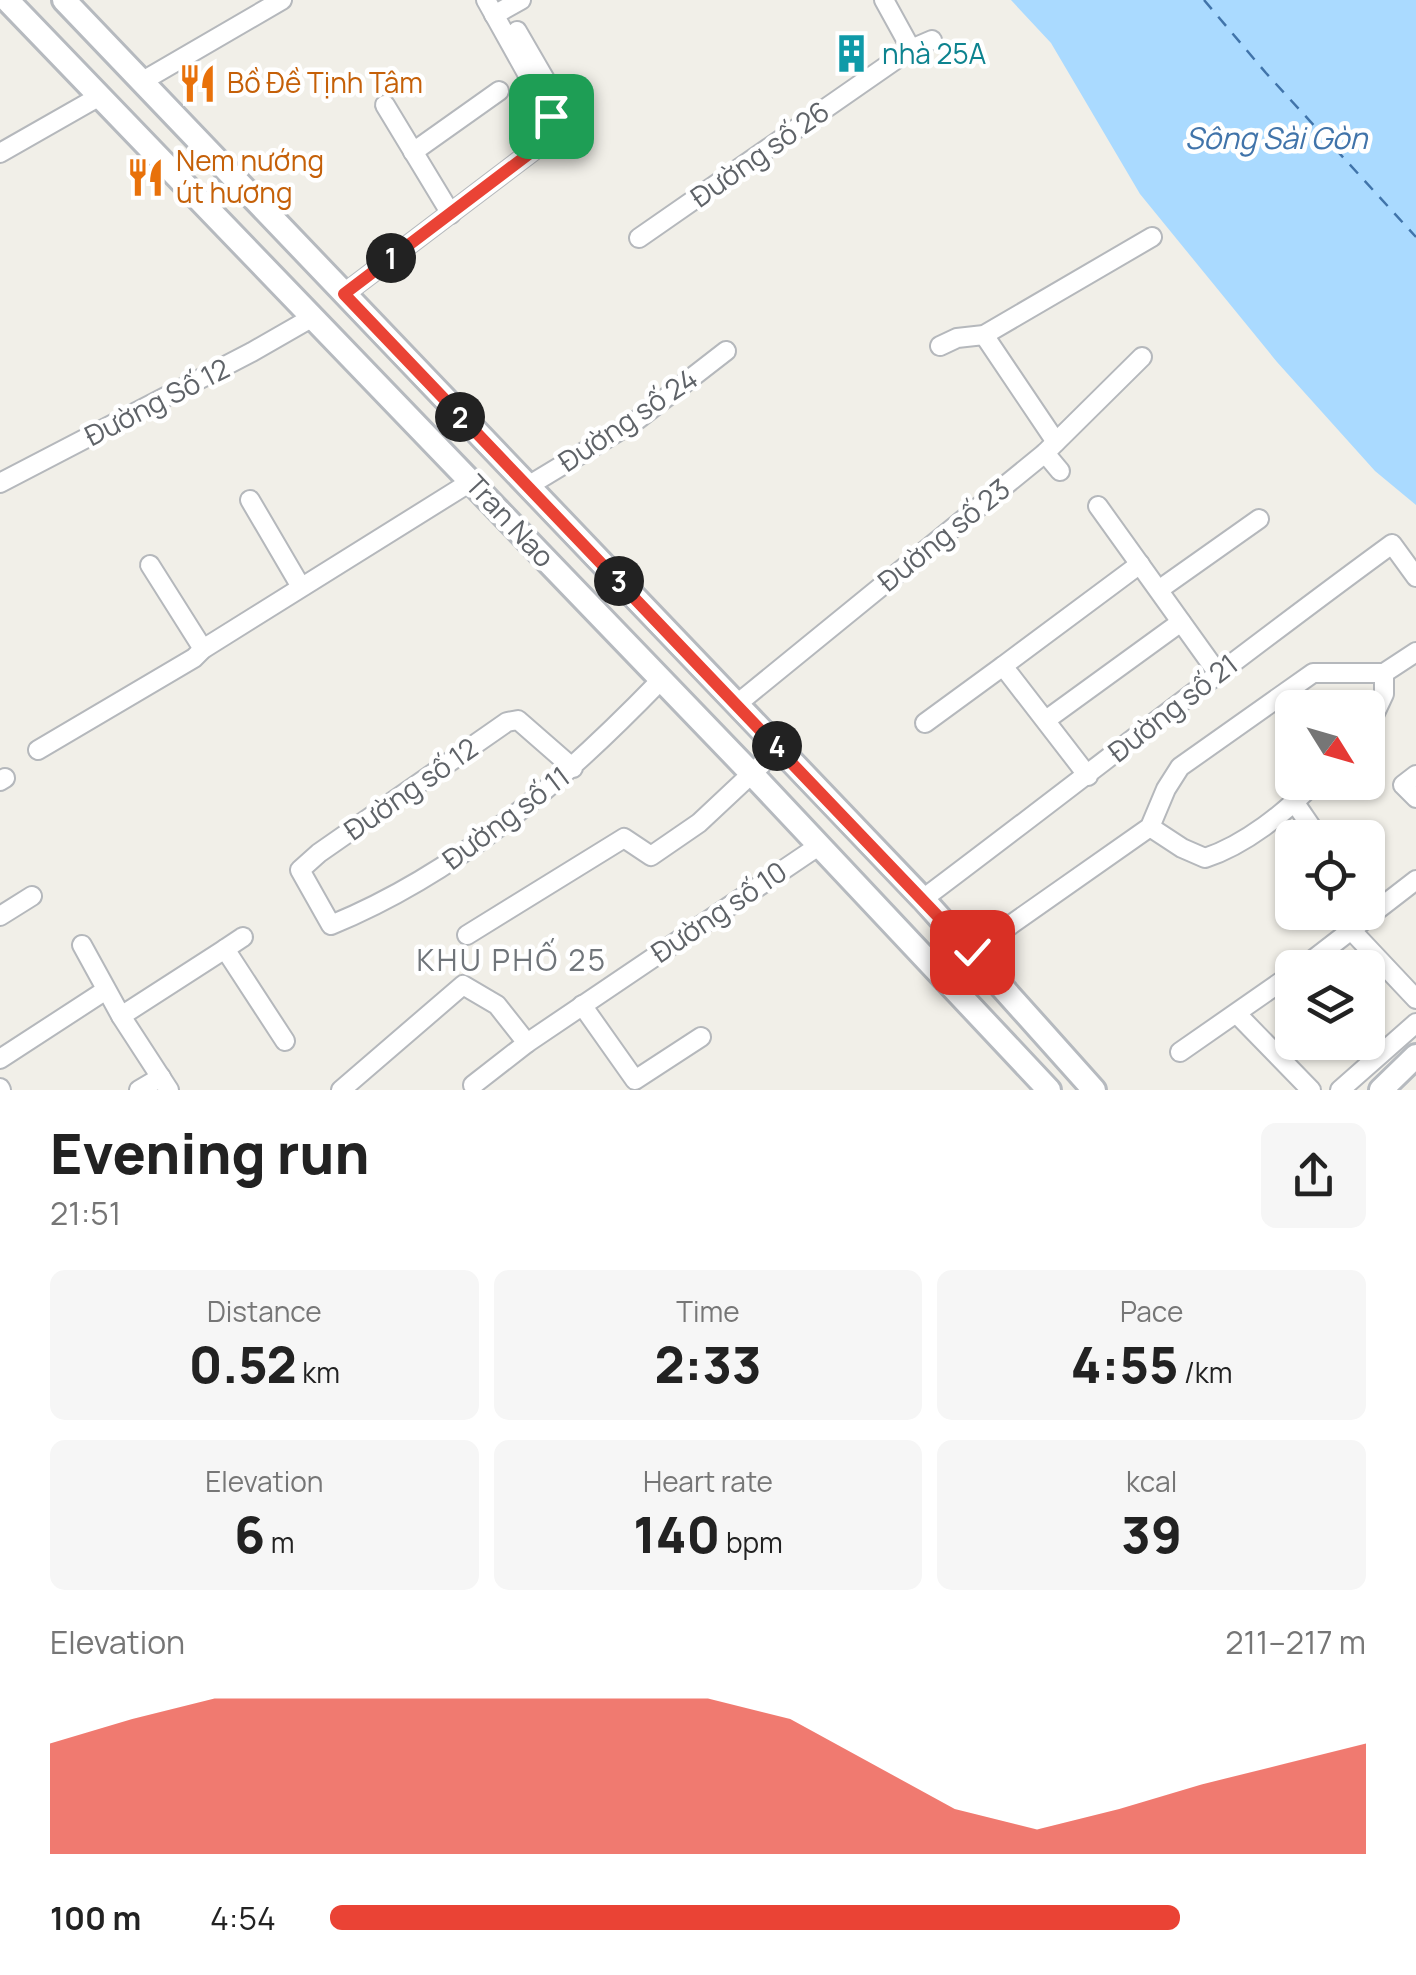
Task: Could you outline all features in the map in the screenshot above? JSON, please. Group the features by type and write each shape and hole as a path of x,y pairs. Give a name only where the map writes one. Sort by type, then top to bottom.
{"main road":[{"name":"Tran Nao","path":"7,0 754,775 1049,1090"},
{"name":"Tran Nao","path":"64,0 923,899 1094,1090"},
{"path":"70,65 100,38"},
{"path":"424,430 448,404"},
{"path":"1381,1090 1416,1056"}],"street":[{"path":"0,4 7,0"},
{"path":"141,82 282,0"},
{"path":"520,0 490,8 555,123"},
{"path":"884,0 910,49"},
{"path":"344,294 450,214 555,123 561,108 517,31"},
{"name":"Đường số 26","path":"639,238 910,49 932,40"},
{"path":"413,152 499,91"},
{"path":"0,153 100,96"},
{"path":"385,105 450,214"},
{"path":"940,346 957,338 984,335 1152,237"},
{"name":"Đường Số 12","path":"0,483 313,317"},
{"path":"984,335 1060,471"},
{"name":"Đường số 24","path":"528,486 638,420 726,351"},
{"name":"Đường số 23","path":"737,704 1050,448 1142,357"},
{"path":"38,750 194,658 472,481"},
{"path":"250,500 301,587"},
{"path":"1098,506 1216,672"},
{"path":"1160,589 1259,519"},
{"name":"Đường số 21","path":"923,899 1088,776 1216,672 1392,544 1416,576"},
{"path":"925,723 1140,564"},
{"path":"150,565 203,649"},
{"path":"1046,720 1181,622"},
{"path":"972,952 1150,828 1180,767 1313,673 1384,673 1416,652"},
{"path":"1002,666 1088,776"},
{"path":"1384,673 1384,690"},
{"name":"Đường số 11","path":"331,925 416,885 471,848 573,768 660,681"},
{"name":"Đường số 12","path":"331,925 300,870 507,722 518,720 573,768"},
{"path":"467,935 624,838 651,856 699,822 779,748"},
{"path":"1150,828 1205,858 1237,842 1298,800"},
{"path":"1295,803 1307,820"},
{"name":"Đường số 10","path":"474,1085 527,1042 820,846"},
{"path":"1326,950 1416,880"},
{"path":"0,916 32,896"},
{"path":"1352,931 1416,1000"},
{"path":"121,1016 242,938"},
{"path":"82,945 165,1084 140,1090"},
{"path":"225,949 285,1041"},
{"path":"341,1090 463,985 497,1005 527,1042"},
{"path":"1180,1052 1275,986"},
{"path":"0,1059 106,990"},
{"path":"582,1005 635,1080 701,1037"},
{"path":"1237,1014 1310,1090"},
{"path":"1340,1090 1416,1023"}],"water":[{"name":"Sông Sài Gòn","path":"1011,0 1416,0 1416,505 1375,471 1277,362 1140,194 1051,43"}],"ferry route":[{"path":"1204,0 1416,237"}],"place":[{"name":"nhà 25A","path":"852,54"},
{"name":"Bồ Đề Tịnh Tâm","path":"197,83"},
{"name":"Nem nướng út hương","path":"146,177"}],"district":[{"name":"KHU PHỐ 25","path":"512,961"}],"route":[{"path":"551,116 559,131 344,294 972,952"}]}
